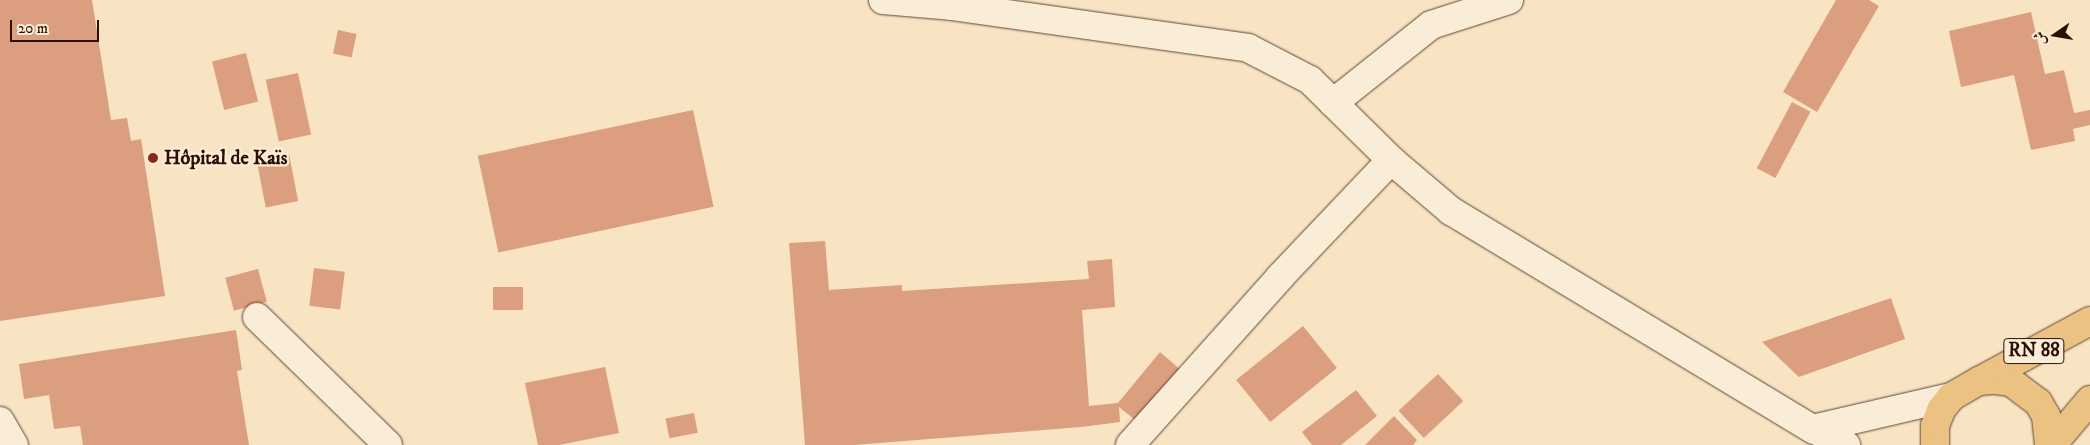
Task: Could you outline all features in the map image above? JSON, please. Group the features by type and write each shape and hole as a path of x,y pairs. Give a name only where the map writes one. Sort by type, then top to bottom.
{"main road":[{"name":"RN 88","path":"1979,381 2090,321"},
{"path":"1935,445 1936,426 1951,397 1979,381 2011,382 2026,390 2046,416 2050,445"},
{"path":"2050,445 2090,400"}],"street":[{"path":"883,0 952,6 1248,48 1310,80 1391,160 1451,211 1813,429 1846,445"},
{"path":"1333,103 1431,25 1509,0"},
{"path":"1130,445 1280,277 1391,160"},
{"path":"257,317 388,445"},
{"path":"1813,429 1951,397"},
{"path":"0,422 14,445"}],"building":[{"path":"0,0 92,0 111,120 127,118 131,141 141,139 165,296 0,321"},
{"path":"1836,0 1869,0 1879,6 1817,112 1783,92"},
{"path":"2031,12 2045,74 2064,70 2074,113 2090,110 2090,125 2073,129 2075,141 2031,150 2014,75 1961,87 1949,31"},
{"path":"338,30 357,34 352,57 333,53"},
{"path":"246,53 258,102 224,110 212,61"},
{"path":"298,73 311,135 279,141 266,80"},
{"path":"1792,102 1811,112 1775,178 1757,168"},
{"path":"693,110 714,207 498,253 478,156"},
{"path":"289,154 298,201 266,207 257,160"},
{"path":"825,241 829,290 902,285 902,291 1089,279 1087,261 1112,259 1115,307 1082,310 1089,406 1118,403 1160,352 1182,371 1139,423 1119,407 1120,422 1081,427 854,445 805,445 789,243"},
{"path":"314,268 345,272 340,309 309,306"},
{"path":"258,269 267,302 234,311 225,278"},
{"path":"493,287 523,287 523,310 493,310"},
{"path":"1891,298 1905,339 1799,377 1762,342"},
{"path":"1303,326 1337,368 1270,422 1236,380"},
{"path":"236,330 242,370 237,371 249,445 83,445 80,426 54,429 49,395 24,399 19,364"},
{"path":"605,367 619,433 559,445 538,445 525,383"},
{"path":"1438,374 1463,401 1424,438 1399,411"},
{"path":"1356,390 1377,416 1341,445 1312,445 1302,432"},
{"path":"694,413 698,433 669,438 666,419"},
{"path":"1394,416 1417,440 1413,445 1365,445"}],"place":[{"name":"Hôpital de Kaïs","path":"153,158"}]}
